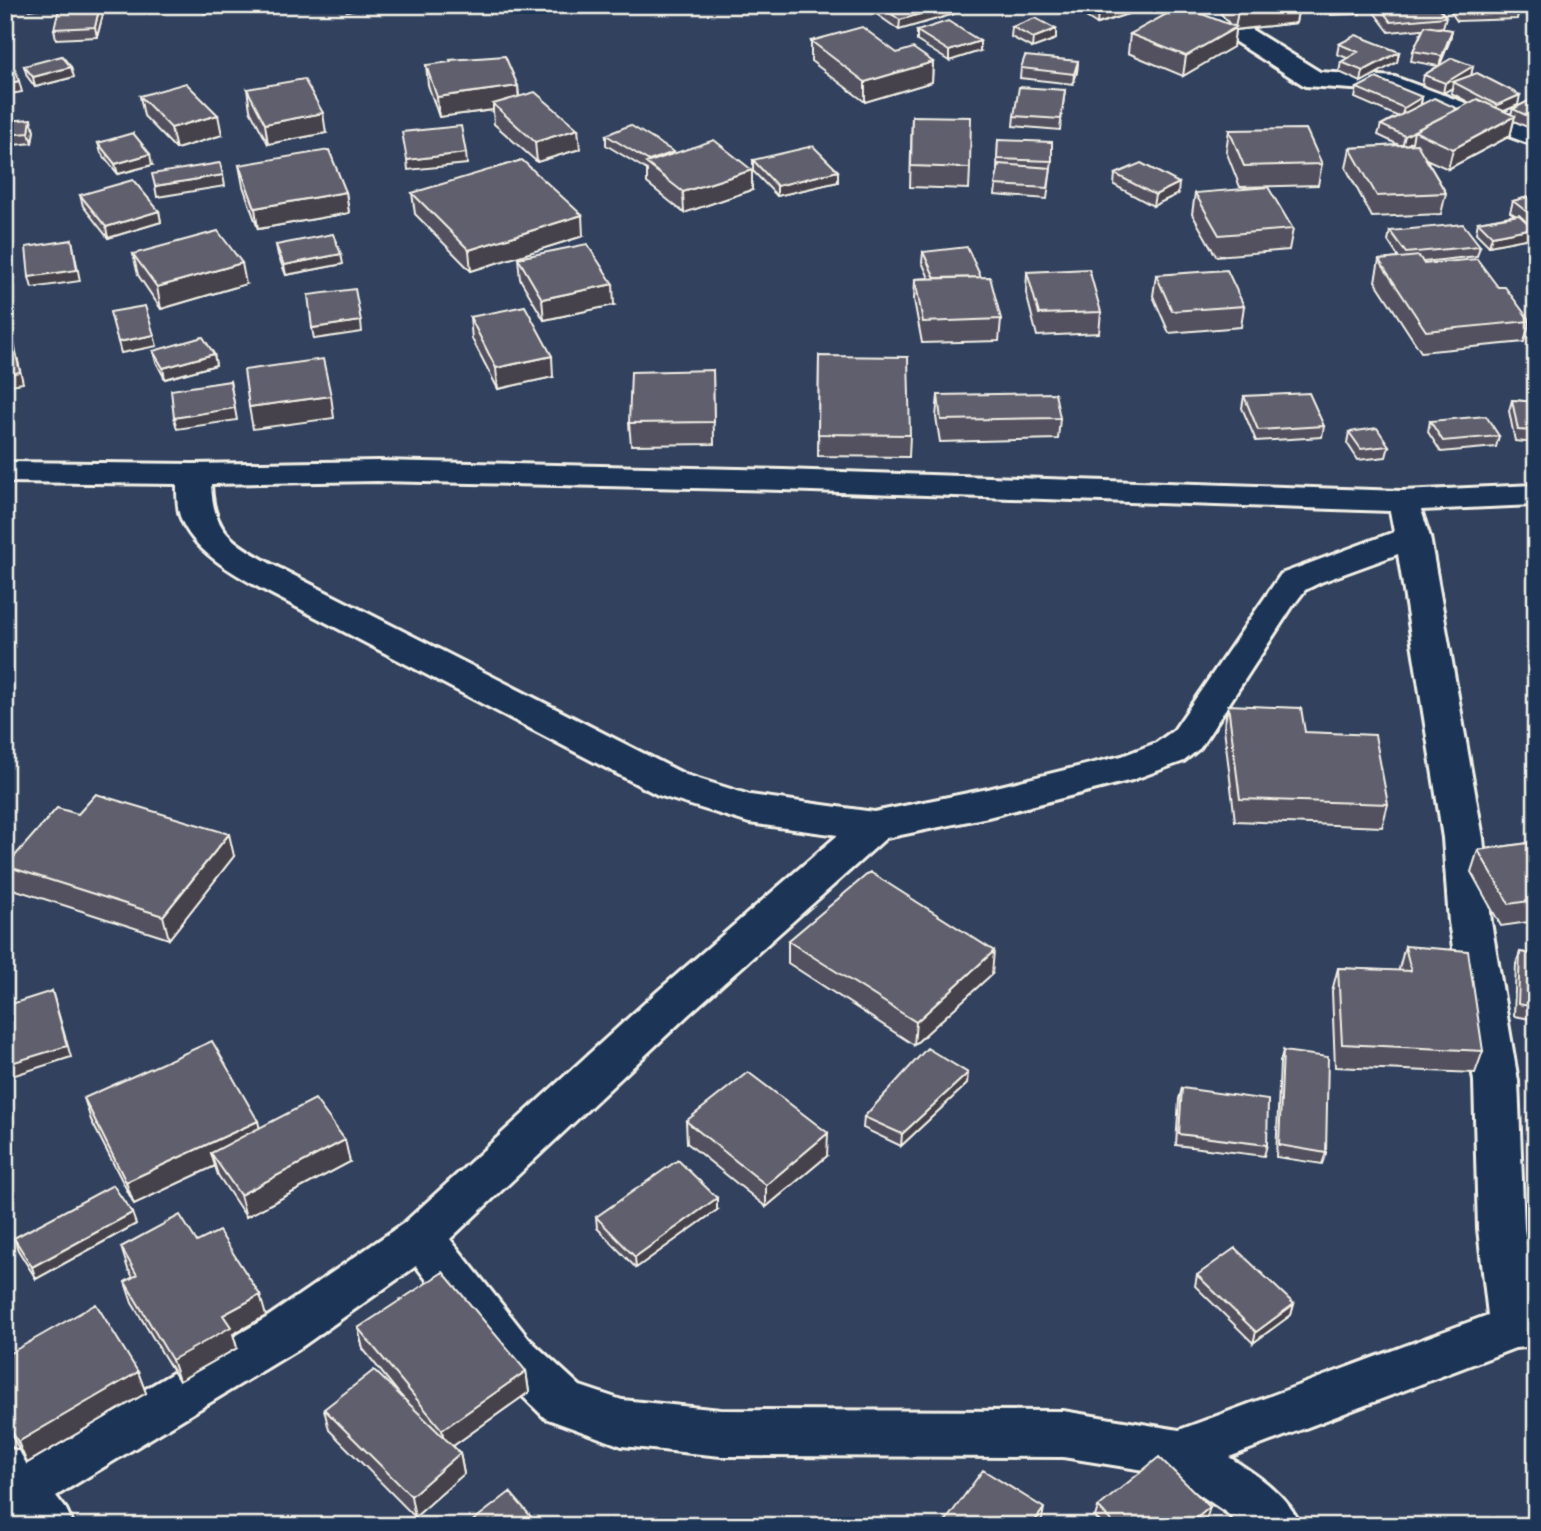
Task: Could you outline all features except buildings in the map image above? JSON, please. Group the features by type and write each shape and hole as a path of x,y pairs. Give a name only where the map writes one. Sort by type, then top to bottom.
{"street":[{"path":"1194,5 1314,80 1386,83 1536,138"},
{"path":"5,472 193,474 378,471 783,480 1408,519 1536,495"},
{"path":"193,474 198,520 221,547 251,568 300,594 672,785 749,809 874,826 988,803 1132,767 1170,752 1187,739 1293,582 1408,519"},
{"path":"1179,1453 1525,1326 1501,1229 1496,1081 1470,922 1462,838 1408,519"},
{"path":"20,1496 283,1333 421,1237 673,1003 874,826"},
{"path":"421,1237 512,1354 563,1402 622,1423 721,1433 1063,1434 1179,1453 1245,1496 1275,1526"}]}
